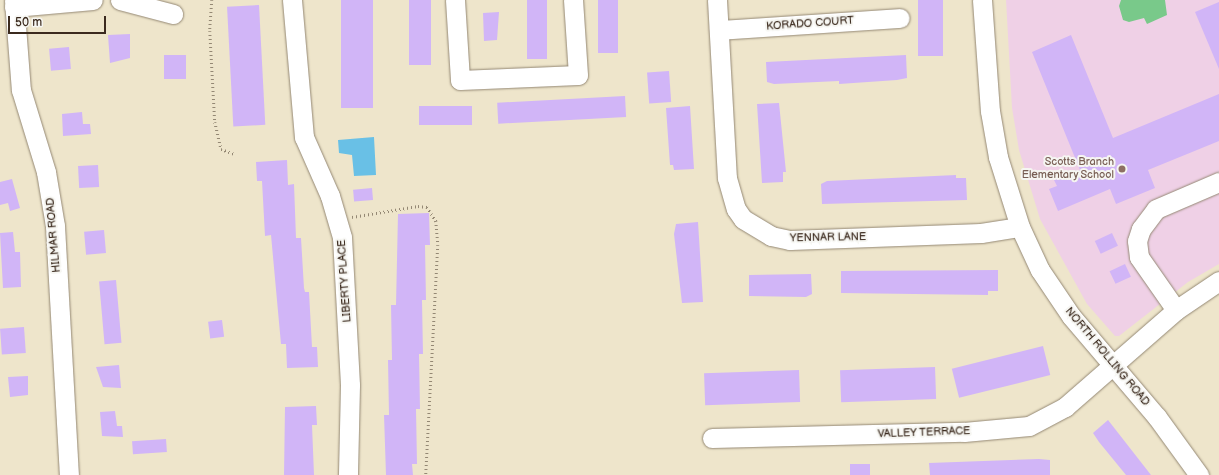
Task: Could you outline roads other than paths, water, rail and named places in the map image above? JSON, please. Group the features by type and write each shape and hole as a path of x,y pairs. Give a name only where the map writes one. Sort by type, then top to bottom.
{"street":[{"path":"14,3 93,0"},
{"path":"120,0 173,14"},
{"name":"LIBERTY PLACE","path":"292,0 304,137 338,220 346,268 350,386 348,475"},
{"path":"455,0 460,80 578,74 573,0"},
{"name":"YENNAR LANE","path":"717,0 729,189 736,209 755,227 771,236 790,240 981,233 1020,227"},
{"name":"NORTH ROLLING ROAD","path":"982,0 996,149 1020,227 1040,270 1071,316 1114,364 1199,475"},
{"name":"HILMAR ROAD","path":"14,3 21,90 46,172 55,226 69,475"},
{"name":"KORADO COURT","path":"719,30 900,18"},
{"path":"1176,310 1140,257 1137,241 1141,229 1156,209 1219,182"},
{"name":"VALLEY TERRACE","path":"712,438 964,432 1028,426 1065,407 1176,310 1219,281"}],"water":[{"path":"374,137 376,175 354,176 352,155 339,153 338,140"}],"place":[{"name":"Scotts Branch Elementary School","path":"1122,169"}]}
